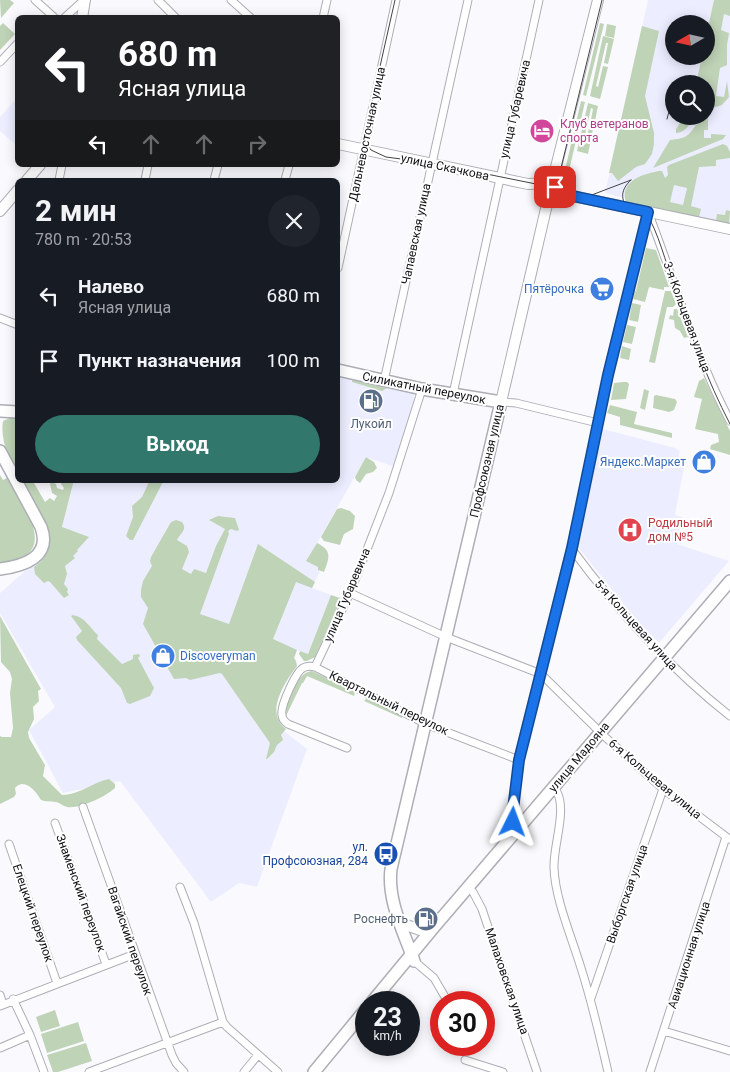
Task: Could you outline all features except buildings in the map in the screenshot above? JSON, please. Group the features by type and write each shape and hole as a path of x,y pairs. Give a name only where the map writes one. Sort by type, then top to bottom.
{"main road":[{"name":"Силикатный переулок","path":"340,370 422,389 501,402"},
{"name":"Профсоюзная улица","path":"413,958 390,889 391,869 501,402"},
{"path":"0,451 15,479"},
{"path":"0,570 21,565 33,559 40,552 44,541 41,527 17,483"},
{"name":"улица Мадояна","path":"388,991 434,927 665,660 730,588"},
{"name":"улица Мадояна","path":"382,991 473,892 557,792 602,734"},
{"path":"314,1072 355,1022"},
{"path":"322,1072 355,1032"}],"street":[{"path":"35,0 52,15"},
{"path":"68,15 85,0"},
{"path":"82,15 85,0"},
{"path":"158,0 173,15"},
{"path":"231,0 248,15"},
{"path":"324,15 326,0"},
{"name":"Дальневосточная улица","path":"340,259 396,0"},
{"name":"Чапаевская улица","path":"384,381 468,0"},
{"name":"улица Губаревича","path":"453,394 539,0"},
{"name":"Профсоюзная улица","path":"501,402 552,183 598,0"},
{"path":"0,62 15,47"},
{"name":"улица Скачкова","path":"340,144 528,184 552,183"},
{"path":"28,178 38,167"},
{"path":"552,183 560,192 568,195 730,228"},
{"path":"0,211 15,194"},
{"path":"518,830 512,818 519,760 572,548 598,423 648,212"},
{"name":"3-я Кольцевая улица","path":"648,212 691,331 717,396 730,421"},
{"path":"0,318 15,324"},
{"name":"улица Губаревича","path":"315,668 350,593 389,493 422,389"},
{"name":"Силикатный переулок","path":"501,402 598,423"},
{"name":"5-я Кольцевая улица","path":"572,548 600,586 665,660 730,716"},
{"name":"6-я Кольцевая улица","path":"350,593 446,638 541,674 602,734 663,789 728,838"},
{"path":"315,668 306,667 296,675 282,707 282,718 288,724 347,748"},
{"name":"Квартальный переулок","path":"315,668 426,724 519,760"},
{"name":"Выборгская улица","path":"591,998 663,789"},
{"path":"557,792 560,800 560,813 554,875 591,998 608,1072"},
{"name":"Вагайский переулок","path":"83,806 167,1042 172,1055 183,1072"},
{"name":"Знаменский переулок","path":"55,823 106,964"},
{"name":"Авиационная улица","path":"650,1072 728,838"},
{"name":"Елецкий переулок","path":"9,844 57,983"},
{"path":"180,887 191,915 223,1022 278,1072"},
{"name":"Малаховская улица","path":"473,892 482,909 537,1072"},
{"path":"401,923 420,930 434,927"},
{"path":"0,995 1,1005 135,954"},
{"path":"413,958 434,978 442,991"},
{"path":"14,999 44,1072"},
{"path":"89,1072 223,1022"},
{"path":"664,1031 730,1051"},
{"path":"0,1048 30,1035"},
{"path":"244,1072 258,1055"},
{"path":"465,1060 503,1072"}],"shaded area":[{"path":"648,0 730,0 730,225 605,193"},
{"path":"15,100 15,144 0,131 0,117"},
{"path":"340,376 414,394 413,405 395,467 366,457 307,561 319,567 318,570 320,571 312,588 331,595 308,654 297,650 277,696 274,713 284,731 307,749 257,887 239,883 211,902 120,781 63,793 29,730 55,707 0,613 0,593 25,571 37,565 45,555 49,543 62,528 73,483 340,483"},
{"name":"Родильный дом №5","path":"603,429 675,448 680,451 677,465 684,467 675,515 682,517 677,544 729,561 659,643 639,623 577,546"}],"green space":[{"path":"0,0 10,0 14,3 1,18"},
{"path":"714,0 730,0 730,16 724,14 721,30 729,33 727,65 720,68 716,96 724,97 727,81 729,97 722,105 715,107 715,75 698,75 700,65 715,65 715,15 711,15"},
{"path":"3,23 15,34 0,50 0,26"},
{"path":"600,23 604,24 586,96 583,95"},
{"path":"607,24 616,26 614,38 605,36"},
{"path":"642,26 659,31 645,96 654,133 654,144 652,154 645,164 636,167 618,181 612,173 609,173"},
{"path":"603,36 614,39 608,64 604,63 608,43 606,43 596,86 598,87 603,66 608,67 600,99 590,96"},
{"path":"581,101 585,102 566,184 562,183"},
{"path":"588,103 598,106 594,126 590,125 593,109 591,108 583,144 585,145 589,128 593,129 588,154 577,151"},
{"path":"679,125 688,125 679,133 676,133"},
{"path":"696,125 708,125 708,130 704,130 704,138 711,138 711,134 726,135 723,139 653,168 670,140 687,136"},
{"path":"723,144 727,146 730,152 730,158 716,160 716,166 699,167 691,206 701,209 699,217 626,202 626,189 629,184 646,174 659,171 662,171 665,178 668,175 667,167","holes":["674,185 687,188 683,205 670,202"]},
{"path":"726,210 730,211 729,224 716,221 717,214 725,215"},
{"path":"646,248 656,250 669,287 664,287 664,290 649,287 645,302 633,299 635,291 639,292 636,291"},
{"path":"665,291 671,291 676,304 673,307 667,307 655,363 649,362"},
{"path":"632,303 641,305 638,322 629,320"},
{"path":"674,309 677,309 688,337 684,338 680,331 675,328 674,320 669,319 670,315 673,316"},
{"path":"627,325 636,327 632,344 623,342"},
{"path":"622,346 631,349 629,360 620,358"},
{"path":"704,378 730,431 730,455 710,449 711,445 719,442 718,434 695,429 702,399 694,397 699,381"},
{"path":"352,380 387,388 382,391 352,382"},
{"path":"627,382 629,384 626,399 611,400 614,383"},
{"path":"644,389 649,391 645,410 640,408"},
{"path":"654,396 675,399 677,402 674,410 669,412 653,408"},
{"path":"610,405 637,412 634,424 672,433 672,438 620,425 620,417 607,413"},
{"path":"15,417 15,471 4,442 3,421"},
{"path":"366,457 374,462 377,468 373,472 366,474 360,483 355,477"},
{"path":"0,475 3,480 7,478 25,508 34,530 35,541 31,550 23,558 0,565"},
{"path":"22,483 34,483 45,502 50,498 54,501 57,496 52,493 51,483 56,484 57,488 63,490 62,483 73,483 62,527 89,537 73,556 75,558 65,566 67,574 64,584 68,589 69,595 64,598 50,582 44,583 35,574 34,567 44,558 48,547 48,536 40,512"},
{"path":"149,483 162,483 133,540 130,540 126,536 133,517 132,506 142,497"},
{"path":"341,508 350,511 355,516 353,529 344,534 340,545 324,541 321,537 337,509"},
{"path":"218,516 235,518 239,530 231,529 228,531 229,534 200,614 229,624 258,544 315,582 312,588 296,582 273,639 297,650 294,658 297,666 282,689 277,706 277,715 286,729 281,735 283,740 267,759 270,743 222,674 190,680 186,678 174,679 143,624 148,608 141,597 143,581 152,566 151,557 171,522 176,520 184,525 184,529 177,540 187,546 189,552 182,569 191,574 194,569 206,573 216,546 225,529 209,520"},
{"path":"317,543 328,552 324,572 306,561"},
{"path":"331,595 341,600 315,657 304,661 299,654 300,651 308,654"},
{"path":"73,615 87,623 98,635 97,639 122,664 133,659 133,655 139,654 138,658 154,688 150,696 130,704 127,703 121,688 77,640 76,637 82,631 71,616"},
{"path":"0,616 41,689 38,691 39,701 33,707 34,719 28,732 29,738 45,765 43,776 62,795 74,793 109,779 115,784 115,788 105,795 92,802 67,807 56,802 41,800 30,786 22,784 15,788 16,794 14,797 0,804 0,736 11,737 13,728 10,693 12,679 10,672 1,662"},
{"path":"312,671 355,692 354,696 307,676 286,716 285,709 298,680 307,672"},
{"path":"367,698 402,715 402,718 364,701"},
{"path":"55,1010 60,1026 41,1032 36,1017"},
{"path":"78,1022 84,1041 47,1053 41,1034"},
{"path":"86,1043 92,1061 53,1072 47,1055"}],"tram line":[{"path":"395,0 365,133 366,143 371,150 386,157 432,163 536,184 568,197 646,213 658,238 699,356 730,424"},
{"path":"568,194 560,187 559,176 602,0"},
{"path":"582,197 631,180"},
{"path":"630,210 624,202 623,191 631,180"}],"place":[{"name":"Клуб ветеранов спорта","path":"542,131"},
{"name":"Пятёрочка","path":"602,289"},
{"name":"Лукойл","path":"371,401"},
{"name":"Яндекс.Маркет","path":"704,462"},
{"name":"Родильный дом №5","path":"630,530"},
{"name":"Discoveryman","path":"163,656"},
{"name":"ул. Профсоюзная, 284","path":"386,854"},
{"name":"Роснефть","path":"426,919"}],"route":[{"path":"513,822 519,760 572,548 608,375 648,212 568,195 560,192 555,187"}]}
